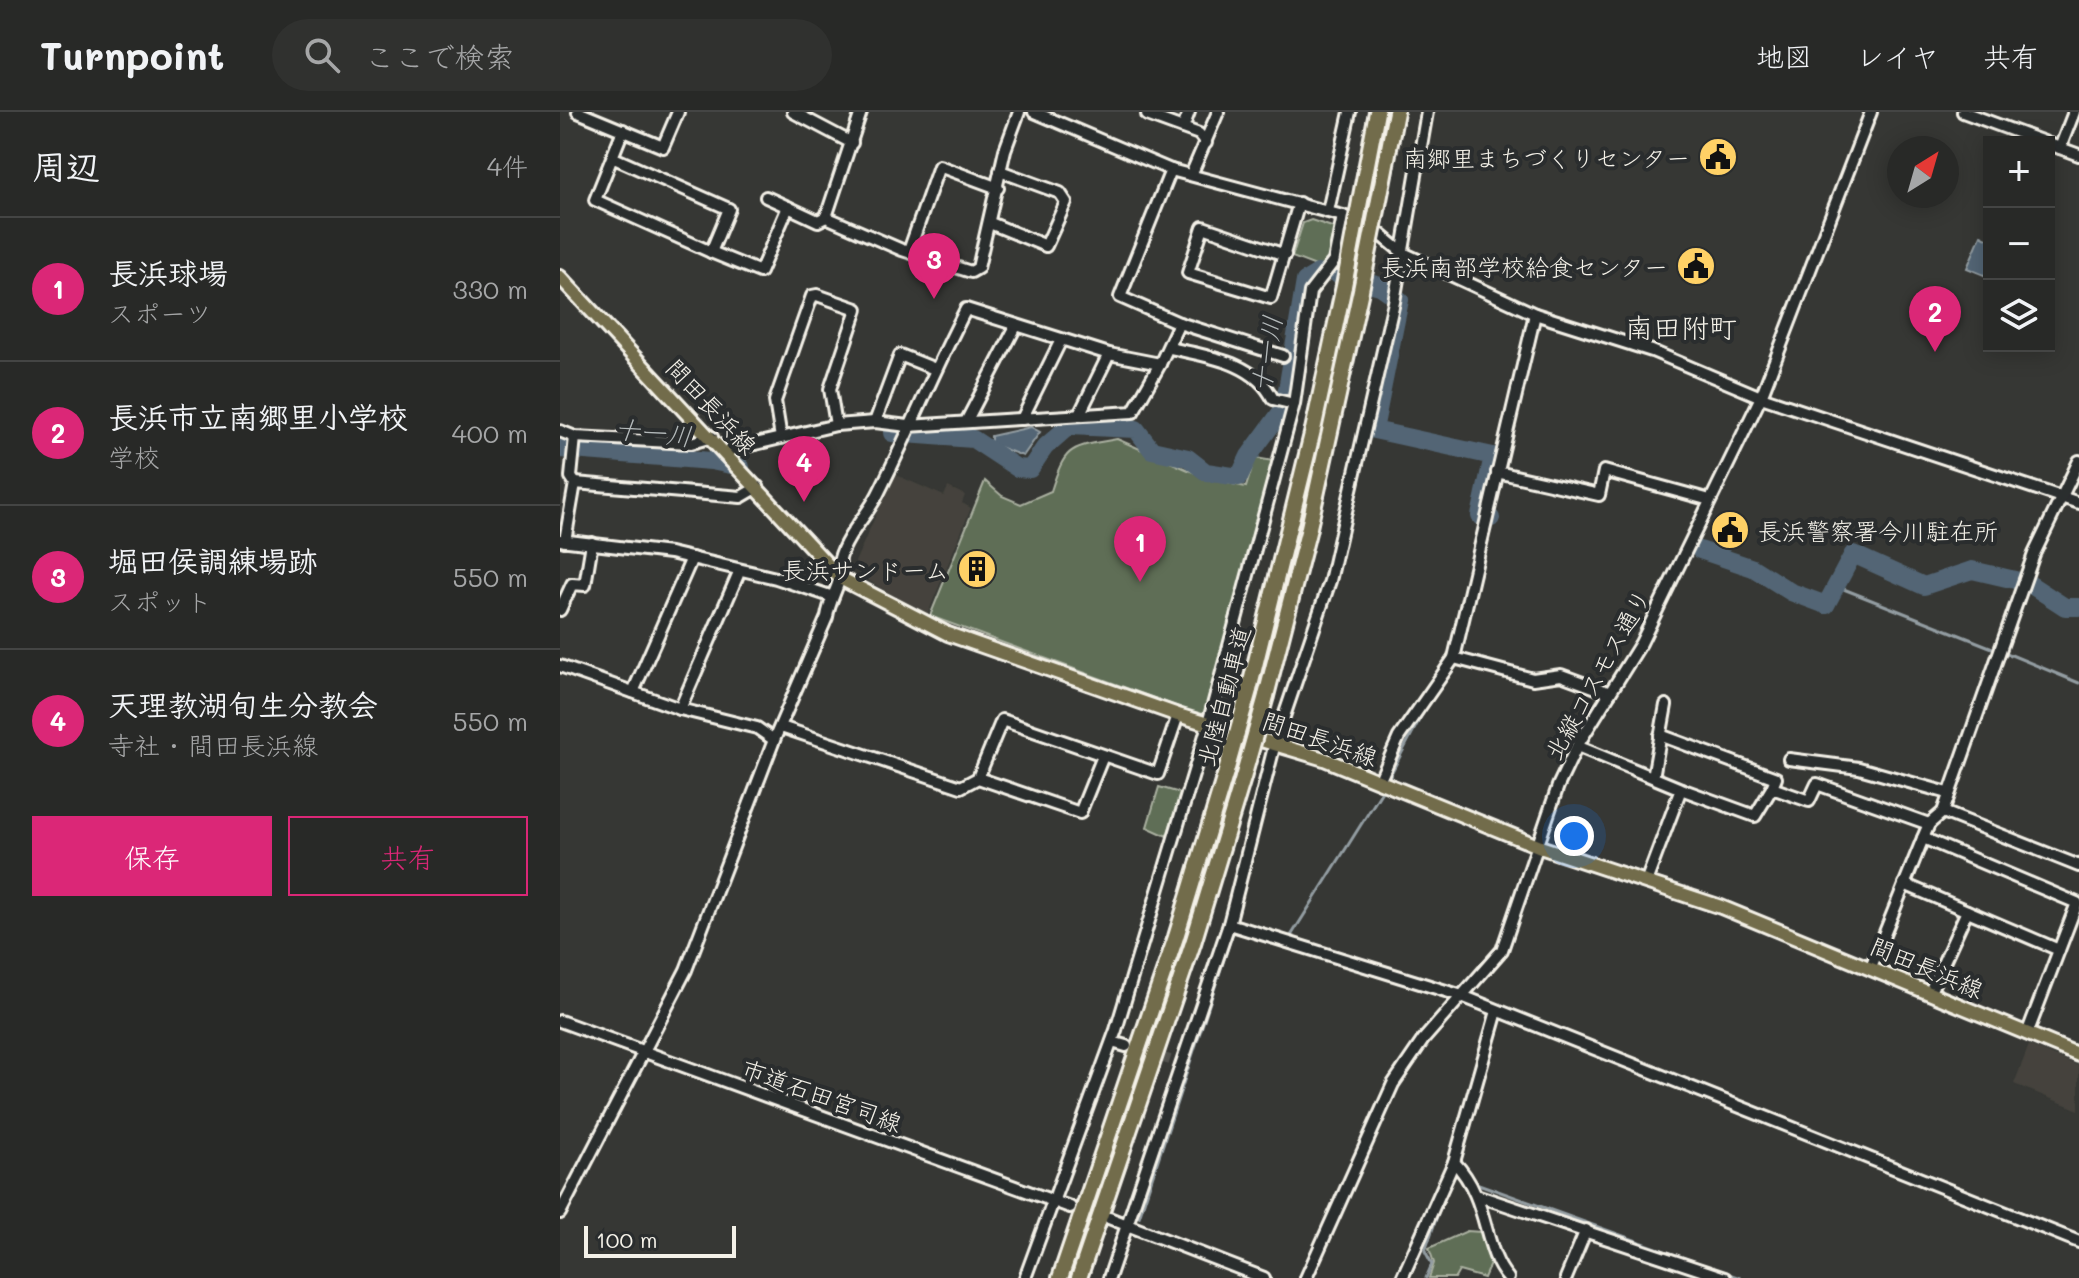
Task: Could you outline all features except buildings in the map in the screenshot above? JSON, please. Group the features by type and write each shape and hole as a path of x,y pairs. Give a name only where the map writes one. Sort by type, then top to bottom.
{"highway":[{"name":"北陸自動車道","path":"1060,1278 1176,937 1249,690 1313,430 1377,112"},
{"name":"北陸自動車道","path":"1079,1278 1193,943 1266,696 1308,532 1396,112"}],"main road":[{"name":"間田長浜線","path":"560,277 728,451 840,578 948,634 1178,715 1275,743 1539,846 1721,907 2079,1055"}],"street":[{"path":"578,112 663,147 678,112"},
{"path":"793,112 852,143"},
{"path":"766,197 818,221 826,217 861,112"},
{"path":"826,217 909,251 973,272 978,268 1000,171 1019,112"},
{"path":"1034,112 1171,170 1343,216 1379,233 1403,253 1535,314 1652,351 1761,397 2079,503"},
{"path":"1183,128 1189,112"},
{"path":"1191,175 1218,112"},
{"path":"1328,211 1350,112"},
{"path":"1109,1278 1229,924 1275,743 1330,581 1403,253 1427,112"},
{"name":"北縦コスモス通り","path":"1306,1278 1393,1084 1423,1040 1502,950 1558,786 1577,746 1641,643 1761,397 1871,112"},
{"path":"1963,112 2027,136"},
{"path":"2060,148 2074,112"},
{"path":"1147,115 1199,134 1206,143"},
{"path":"623,130 595,200 760,272 788,207"},
{"path":"2055,146 2079,155"},
{"path":"614,158 729,209 711,252"},
{"path":"909,251 939,166 998,188"},
{"path":"1171,170 1120,297 1179,323 1283,356"},
{"path":"990,223 1046,246 1065,205 1060,193 1000,171"},
{"path":"1285,255 1203,227 1188,273 1271,298 1285,255 1299,203"},
{"path":"1025,1278 1112,1042 1209,724 1288,403 1310,292 1334,261 1343,216"},
{"path":"781,438 775,401 812,296 817,295 857,309 830,389 836,425"},
{"path":"560,1213 686,970 774,740 827,617 830,596 840,578 840,558 878,494 901,440 966,309 1109,354 1160,364"},
{"path":"1379,782 1399,737 1454,658 1535,314"},
{"path":"728,451 836,425 875,422 908,426 1133,412 1170,348 1179,323"},
{"path":"967,420 1016,326"},
{"path":"1022,419 1061,340"},
{"path":"1170,348 1227,361 1264,382 1273,399 1288,403"},
{"path":"1079,415 1109,354"},
{"path":"875,422 900,355 935,369"},
{"path":"560,431 575,437 691,443 712,437"},
{"path":"575,437 571,477 575,483 562,541 692,558 830,596"},
{"path":"1871,967 1929,824 1943,812 2024,581 2079,461"},
{"path":"1497,472 1599,495 1604,471 1710,500"},
{"path":"575,483 741,497 755,484"},
{"path":"560,610 572,584 585,585 592,543"},
{"path":"633,692 692,558"},
{"path":"680,709 740,570"},
{"path":"1454,658 1533,679 1561,675 1610,693"},
{"path":"560,666 680,709 757,728 774,740"},
{"path":"1653,777 1666,705"},
{"path":"781,727 961,787 978,778 1002,720 1158,774 1178,715"},
{"path":"1577,746 1755,816 1776,778 1660,735"},
{"path":"978,778 1080,813 1103,756"},
{"path":"1789,759 1859,768 1948,793"},
{"path":"1772,788 1809,801 1817,784 1929,824"},
{"path":"1646,882 1681,789"},
{"path":"1943,812 2079,866"},
{"path":"1923,838 2077,903 2027,1034"},
{"path":"1904,884 2059,950"},
{"path":"1930,992 1967,911"},
{"path":"1229,924 1462,996 2079,1242"},
{"path":"1402,1278 1454,1162 1497,1011"},
{"name":"市道石田宮司線","path":"560,1021 1070,1207"},
{"path":"1112,1042 1126,1046"},
{"path":"1170,1060 1183,1063"},
{"path":"1454,1162 1479,1196 1499,1265 1508,1278"},
{"path":"1479,1196 1725,1278"},
{"path":"1109,1218 1264,1278"},
{"path":"1566,1278 1586,1230"}],"shaded area":[{"path":"894,474 944,496 948,487 965,495 962,503 971,508 927,616 861,576 855,562"},
{"path":"2029,1045 2079,1066 2079,1110 2014,1084"}],"green space":[{"path":"1311,220 1338,229 1326,270 1292,257 1303,223"},
{"path":"1117,439 1209,479 1246,487 1255,458 1279,462 1214,720 930,616 985,481 1002,496 1021,504 1051,491 1061,464 1072,451"},
{"path":"1159,787 1180,793 1167,836 1147,827"},
{"path":"1467,1231 1481,1232 1490,1264 1484,1278 1459,1271 1455,1278 1429,1278 1434,1263 1429,1248"}],"water":[{"path":"1981,235 1983,275 1967,268"},
{"path":"1031,427 1040,432 1023,456 991,444 991,436"}],"waterway":[{"name":"十一川","path":"892,433 973,439 1017,468 1030,469 1045,447 1069,426 1136,429 1152,450 1188,458 1206,472 1239,477 1249,456 1284,408 1305,281 1318,273"},
{"name":"十一川","path":"1336,274 1380,286 1400,300 1374,430 1493,456 1480,516 1491,518"},
{"name":"十一川","path":"560,449 711,461 741,467"},
{"name":"十一川","path":"1700,550 1753,568 1791,592 1826,605 1853,554 1924,586 1972,570 2028,583 2065,607 2079,607"},
{"path":"1836,586 1995,649"},
{"path":"2004,652 2079,683"},
{"path":"1388,779 1427,705"},
{"path":"1289,939 1384,788"},
{"path":"1139,1217 1237,920 1263,929"},
{"path":"1473,1182 1740,1278"},
{"path":"1426,1278 1432,1264 1425,1251 1444,1196"}],"tunnel":[{"path":"1132,1048 1170,1060"}],"place":[{"name":"南郷里まちづくりセンター","path":"1718,157"},
{"name":"長浜南部学校給食センター","path":"1696,266"},
{"name":"堀田侯調練場跡","path":"934,299"},
{"name":"長浜市立南郷里小学校","path":"1935,352"},
{"name":"天理教湖旬生分教会","path":"804,502"},
{"name":"長浜警察署今川駐在所","path":"1730,530"},
{"name":"長浜サンドーム","path":"977,569"},
{"name":"長浜球場","path":"1140,582"}],"district":[{"name":"南田附町","path":"1681,327"}]}
